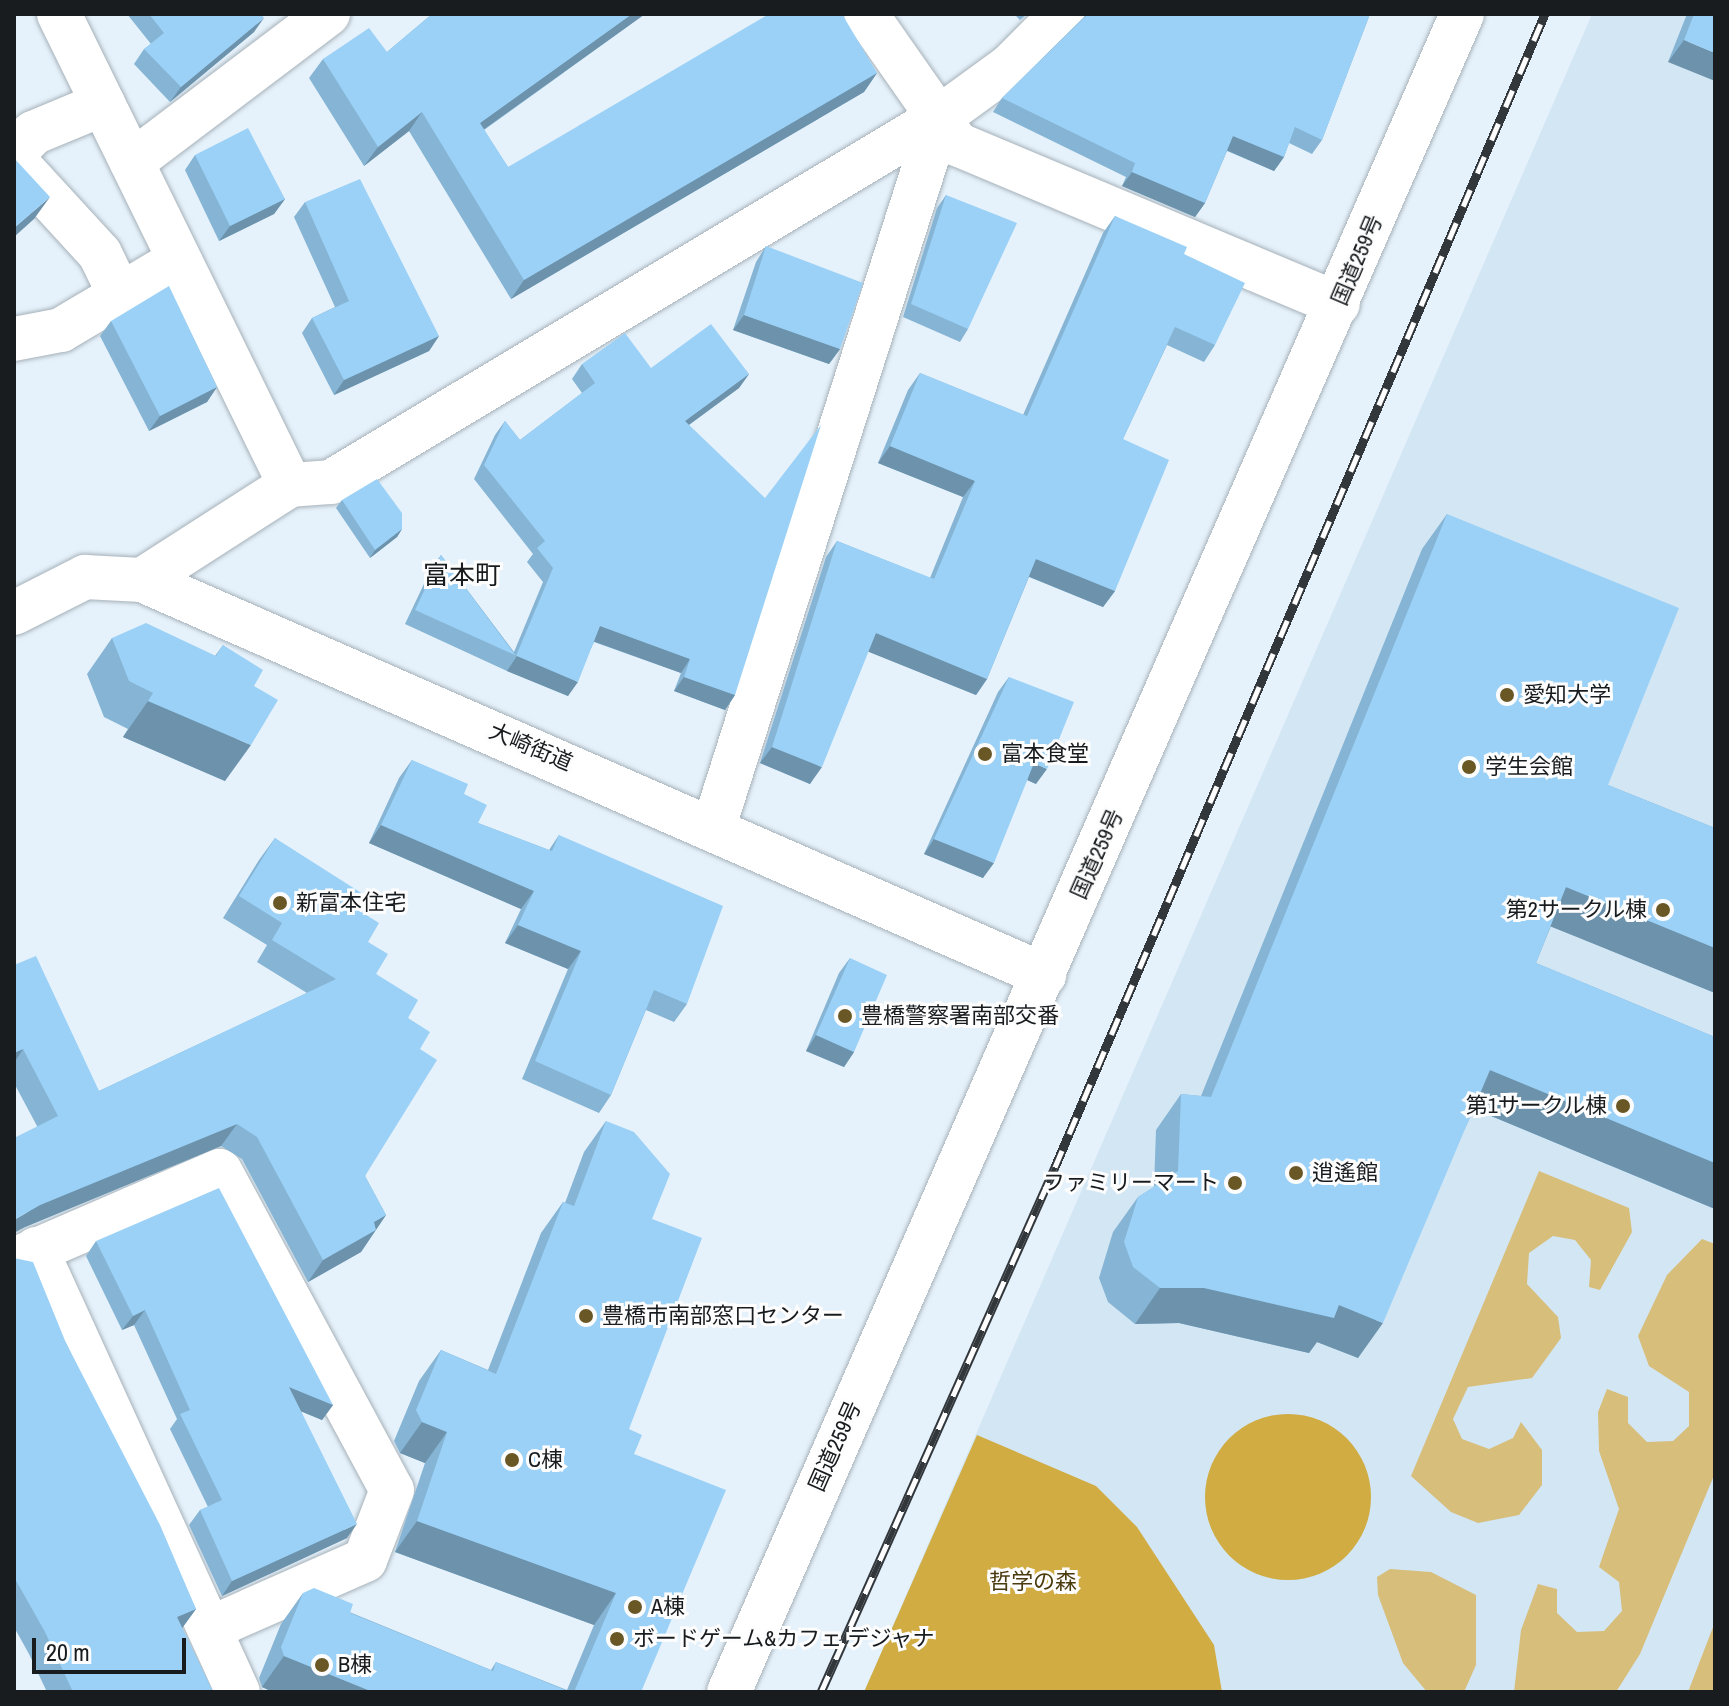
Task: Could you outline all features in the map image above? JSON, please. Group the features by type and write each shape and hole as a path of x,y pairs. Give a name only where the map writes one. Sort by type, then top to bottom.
{"main road":[{"path":"59,14 290,485"},
{"path":"132,162 328,14"},
{"path":"866,14 957,144 1338,304"},
{"path":"142,580 290,485 331,482 940,117 1010,66 1062,14"},
{"name":"国道259号","path":"729,1692 1338,304 1462,14"},
{"path":"14,153 33,133 103,104"},
{"path":"714,826 940,117"},
{"path":"14,160 100,254 120,295"},
{"path":"14,339 61,330 179,260"},
{"name":"大崎街道","path":"14,613 85,577 142,580 714,826 1044,975"},
{"path":"211,1628 365,1560 392,1490 220,1171 25,1254 211,1628 238,1692"}],"shaded area":[{"name":"愛知大学","path":"1592,14 1715,14 1715,1692 864,1692"},
{"path":"1539,1171 1629,1208 1632,1232 1600,1290 1589,1287 1591,1260 1575,1240 1553,1236 1529,1253 1527,1284 1558,1317 1561,1338 1532,1378 1468,1387 1453,1419 1462,1439 1489,1449 1513,1438 1521,1422 1542,1450 1542,1485 1519,1515 1478,1523 1451,1512 1411,1476"},
{"path":"1702,1239 1715,1244 1715,1473 1640,1654 1616,1692 1514,1692 1521,1630 1538,1584 1557,1589 1557,1613 1577,1632 1604,1631 1622,1611 1619,1582 1599,1567 1619,1509 1599,1451 1598,1412 1607,1389 1628,1397 1628,1423 1647,1442 1673,1441 1689,1426 1689,1392 1649,1366 1638,1336 1667,1275"},
{"path":"1390,1569 1431,1572 1476,1595 1476,1665 1464,1692 1427,1692 1403,1663 1378,1595 1377,1577"},
{"path":"1715,1622 1715,1692 1688,1692"}],"green space":[{"path":"1288,1414 1320,1421 1346,1439 1364,1465 1371,1497 1364,1529 1346,1555 1320,1573 1288,1580 1256,1573 1230,1555 1212,1529 1205,1497 1212,1465 1230,1439 1256,1421"},
{"name":"哲学の森","path":"977,1435 1096,1486 1137,1527 1214,1645 1222,1692 864,1692"}],"building":[{"path":"149,14 261,14 264,18 181,87 144,49 164,33"},
{"path":"432,14 632,14 480,123 508,167 769,14 842,14 877,73 524,280 422,112 378,147 323,59 369,28 387,52"},
{"path":"1088,14 1370,14 1322,140 1295,127 1284,157 1233,136 1205,203 1132,172 1135,163 1002,98"},
{"path":"1694,14 1715,14 1715,53 1684,40"},
{"path":"248,128 285,199 230,226 195,155"},
{"path":"14,158 50,197 14,228"},
{"path":"360,179 439,336 344,380 312,318 349,301 305,202"},
{"path":"946,195 1017,223 968,329 911,304"},
{"path":"1115,216 1187,247 1184,254 1245,283 1215,345 1175,327 1123,439 1169,460 1115,591 1036,559 987,679 876,633 822,767 772,747 837,541 934,579 975,481 890,446 920,373 1027,416"},
{"path":"766,246 863,283 840,349 744,315"},
{"path":"169,286 217,387 160,416 111,321"},
{"path":"711,324 749,374 685,421 765,498 821,425 735,695 684,677 690,659 600,626 578,682 516,656 553,568 537,548 545,541 484,465 505,421 520,440 595,383 582,364 625,333 651,368"},
{"path":"377,479 402,513 402,529 375,550 342,500"},
{"path":"1447,514 1679,608 1608,785 1715,828 1715,948 1566,887 1536,963 1715,1037 1715,1163 1490,1070 1383,1323 1339,1305 1334,1318 1204,1288 1160,1288 1133,1267 1124,1242 1138,1197 1178,1171 1181,1094 1211,1097"},
{"path":"441,555 515,655 415,610"},
{"path":"146,623 216,656 223,645 263,670 254,686 278,700 251,745 148,701 153,693 129,681 112,638"},
{"path":"1009,677 1074,702 1047,769 1034,763 994,863 934,839"},
{"path":"412,760 468,784 464,794 487,805 478,823 552,851 559,835 723,906 687,1004 654,990 611,1095 535,1061 581,951 518,925 534,891 381,825"},
{"path":"275,838 363,894 355,908 379,923 368,942 388,954 376,974 418,1000 408,1018 430,1032 420,1049 437,1060 365,1176 386,1215 374,1222 376,1230 323,1260 257,1137 237,1124 40,1205 14,1220 14,1138 58,1116 23,1049 14,1053 14,965 36,956 99,1091 336,979 272,940 282,923 239,896"},
{"path":"850,958 887,975 854,1052 816,1035"},
{"path":"606,1121 634,1132 670,1174 652,1219 702,1238 629,1429 642,1435 634,1454 726,1490 641,1692 574,1692 616,1593 417,1521 447,1432 422,1422 416,1410 441,1350 496,1374 563,1202 574,1206"},
{"path":"219,1188 333,1405 289,1387 357,1524 232,1581 200,1510 222,1500 180,1414 190,1410 145,1310 133,1316 96,1241"},
{"path":"14,1258 33,1262 66,1343 160,1525 196,1609 177,1617 213,1692 73,1692 45,1632 14,1577"},
{"path":"314,1588 353,1604 350,1613 493,1671 496,1662 570,1692 373,1692 284,1656 281,1647 303,1593"}],"railway":[{"path":"821,1692 1055,1167 1545,14"}],"place":[{"name":"愛知大学","path":"1507,695"},
{"name":"富本食堂","path":"985,754"},
{"name":"学生会館","path":"1469,767"},
{"name":"新富本住宅","path":"280,903"},
{"name":"第2サークル棟","path":"1663,910"},
{"name":"豊橋警察署南部交番","path":"845,1016"},
{"name":"第1サークル棟","path":"1623,1106"},
{"name":"逍遙館","path":"1296,1173"},
{"name":"ファミリーマート","path":"1235,1183"},
{"name":"豊橋市南部窓口センター","path":"586,1316"},
{"name":"C棟","path":"512,1460"},
{"name":"A棟","path":"635,1607"},
{"name":"ボードゲーム&カフェ デジャナ","path":"617,1639"},
{"name":"B棟","path":"322,1665"}],"district":[{"name":"富本町","path":"462,575"}]}
